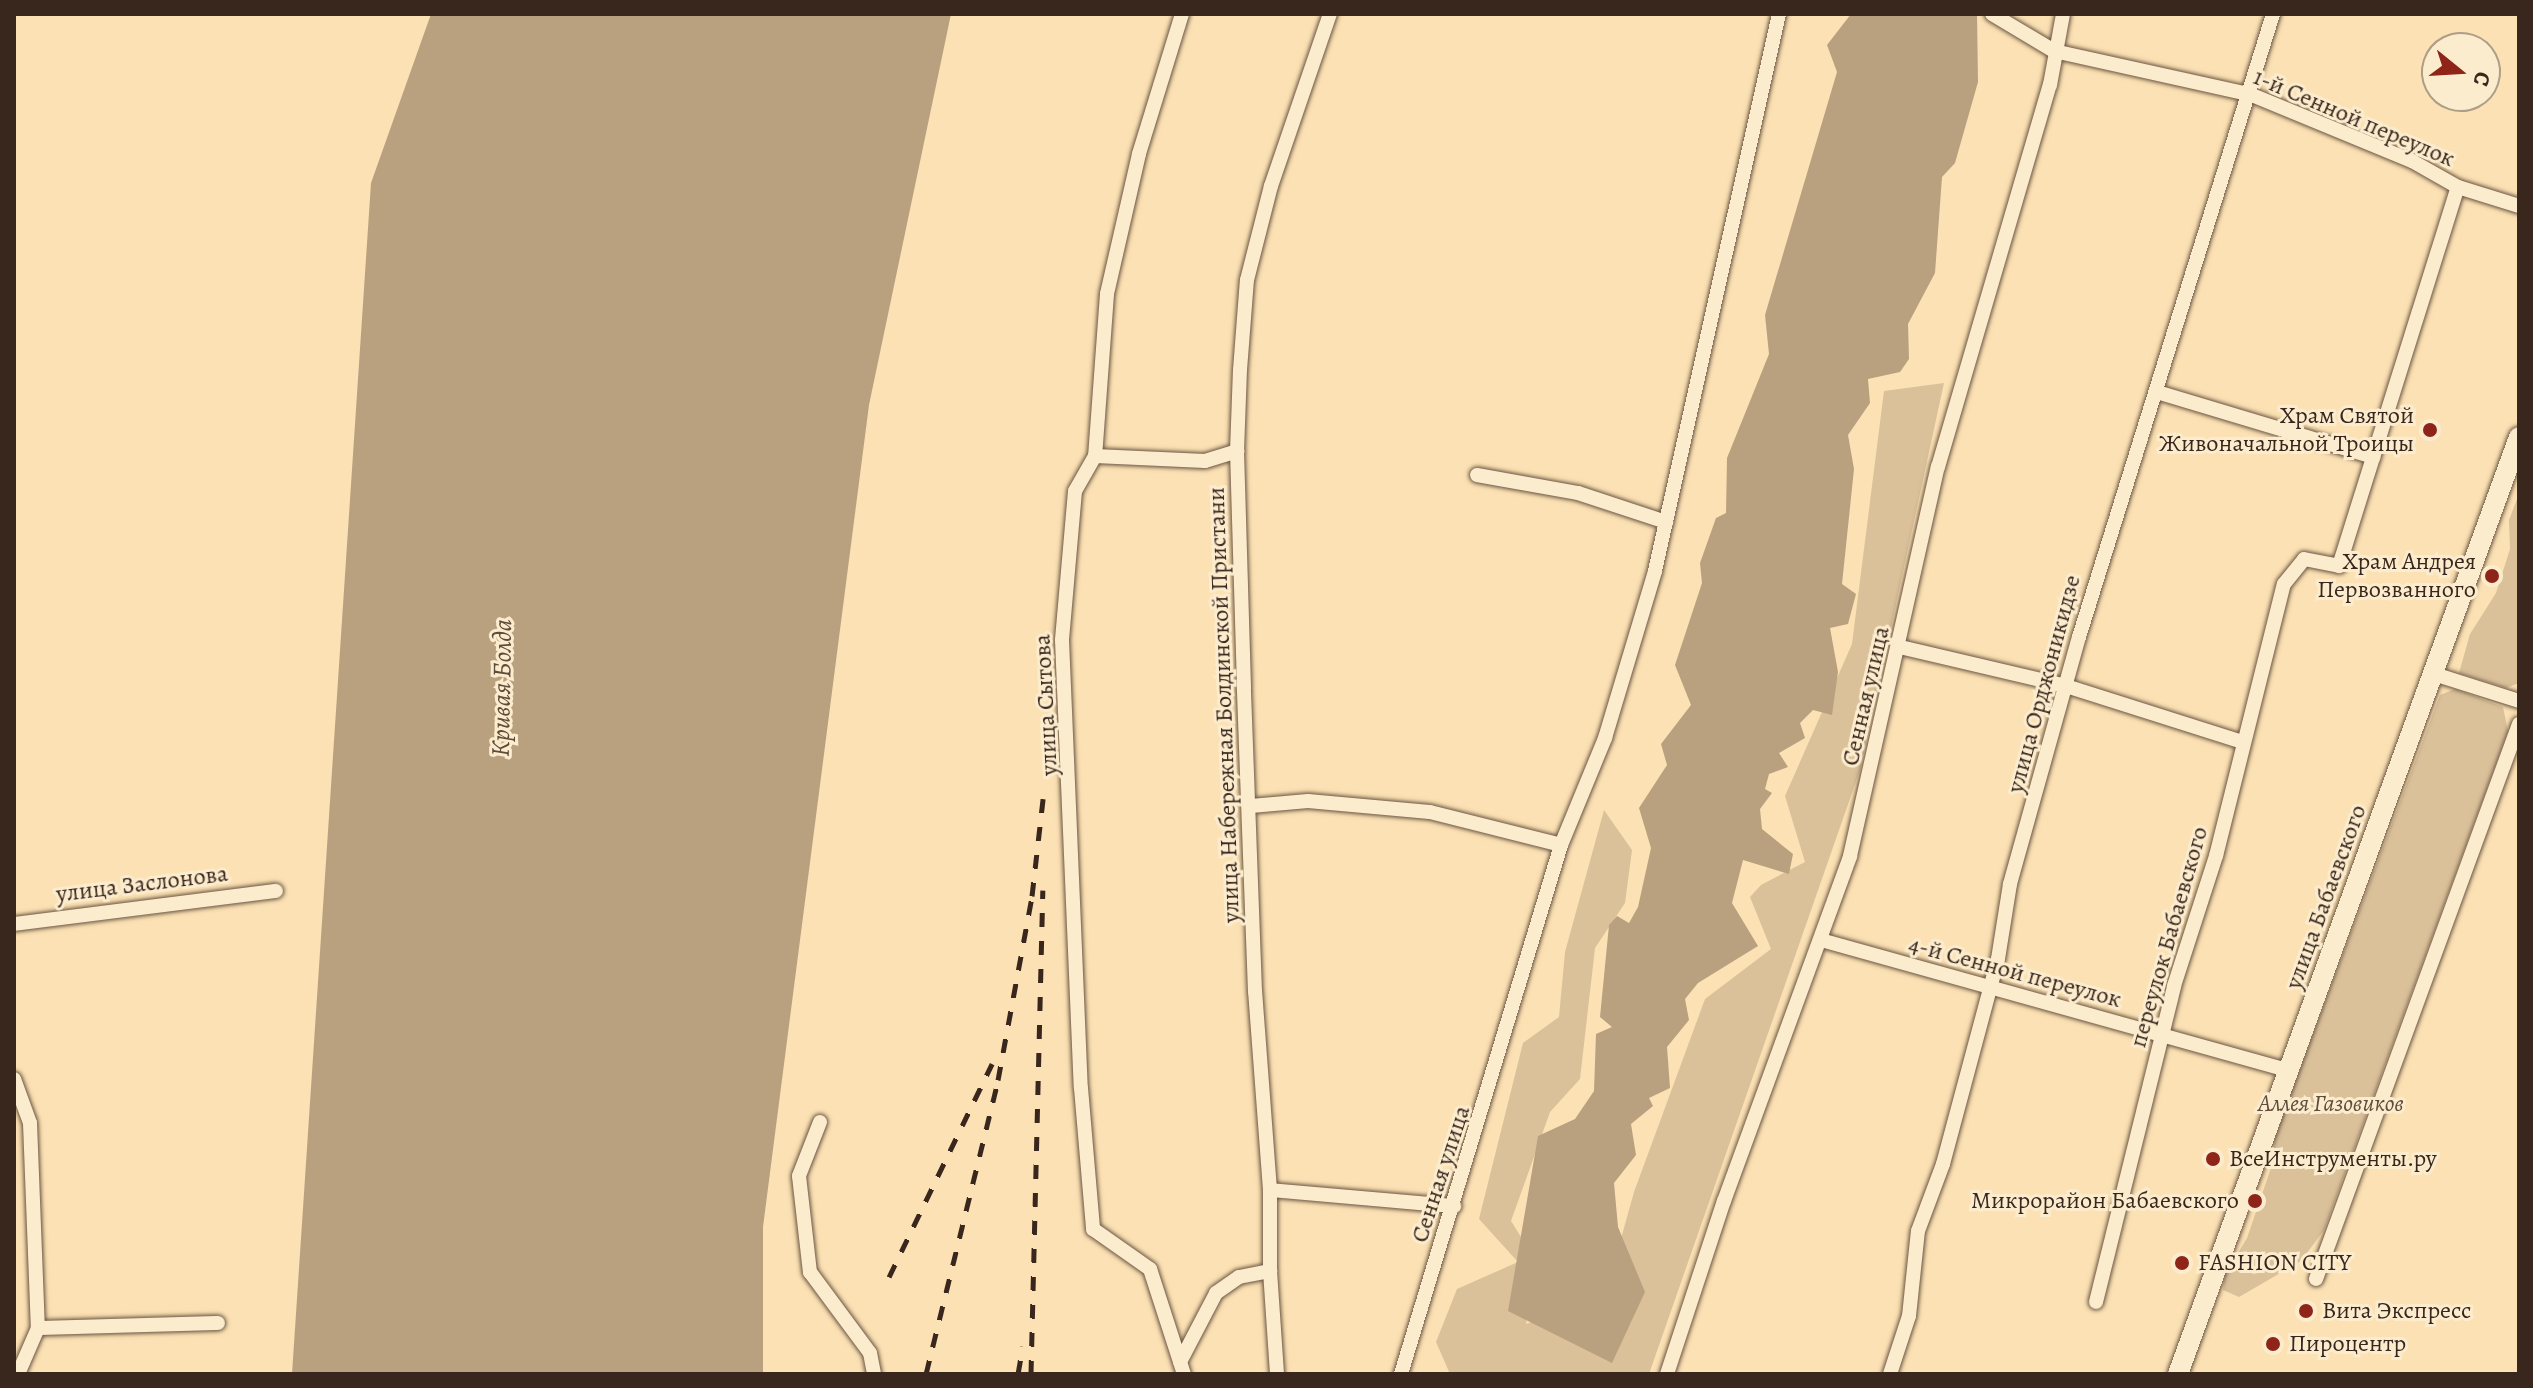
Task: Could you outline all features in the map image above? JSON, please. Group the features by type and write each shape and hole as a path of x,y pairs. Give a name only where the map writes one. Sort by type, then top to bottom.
{"main road":[{"name":"улица Бабаевского","path":"2178,1374 2517,451"}],"street":[{"name":"улица Сытова","path":"1182,14 1139,154 1107,294 1095,456 1075,491 1062,640 1081,1088 1093,1229 1150,1269 1182,1368"},
{"name":"улица Набережная Болдинской Пристани","path":"1277,1374 1270,1271 1270,1190 1255,992 1237,451 1247,280 1271,186 1330,14"},
{"name":"Сенная улица","path":"1401,1374 1561,845 1605,738 1666,522 1779,14"},
{"name":"1-й Сенной переулок","path":"1992,14 2054,51 2252,95 2412,161 2458,187 2519,206"},
{"name":"Сенная улица","path":"1667,1374 1724,1201 1850,856 1900,647 1938,467 2026,175 2050,85 2063,14"},
{"name":"улица Орджоникидзе","path":"1890,1374 1909,1316 1918,1231 1943,1164 1989,990 2010,884 2066,686 2252,95 2273,14"},
{"path":"2157,392 2373,457 2458,187"},
{"path":"1095,456 1205,461 1237,451"},
{"name":"переулок Бабаевского","path":"2096,1302 2163,1034 2284,584 2304,559 2339,566 2373,457"},
{"path":"1477,475 1578,493 1666,522"},
{"path":"1900,647 2066,686 2243,742"},
{"path":"2434,674 2519,701"},
{"path":"2316,1279 2519,724"},
{"path":"1251,806 1308,801 1430,812 1561,845"},
{"name":"улица Заслонова","path":"14,924 276,891"},
{"name":"4-й Сенной переулок","path":"1821,940 1989,990 2163,1034 2290,1071"},
{"path":"14,1079 30,1123 38,1328 18,1374"},
{"path":"820,1122 799,1176 810,1272 870,1353 874,1374"},
{"path":"1270,1190 1454,1206"},
{"path":"1182,1368 1216,1293 1239,1277 1270,1271"},
{"path":"38,1328 218,1323"}],"green space":[{"path":"1944,383 1860,770 1649,1374 1450,1374 1436,1342 1457,1289 1518,1262 1479,1219 1523,1043 1559,1017 1565,952 1604,810 1632,850 1625,903 1595,948 1580,1079 1550,1112 1511,1221 1538,1264 1526,1324 1605,1296 1634,1192 1705,999 1771,949 1750,897 1761,885 1805,862 1785,796 1852,644 1884,391"},
{"path":"2519,494 2519,683 2506,688 2459,673 2470,634 2496,593 2510,549 2509,520"},
{"name":"Аллея Газовиков","path":"2455,689 2503,707 2508,731 2324,1230 2301,1261 2239,1297 2223,1290 2225,1275 2247,1238 2272,1165 2275,1137 2440,695"}],"water":[{"name":"Кривая Болда","path":"431,14 951,14 869,405 763,1227 763,1374 292,1374 371,183"},
{"path":"1851,14 1977,14 1978,82 1955,163 1942,177 1935,273 1908,324 1909,359 1900,372 1868,379 1870,403 1848,435 1854,469 1842,584 1856,594 1848,624 1830,628 1838,672 1832,715 1813,710 1800,723 1805,738 1779,753 1788,767 1769,774 1765,789 1772,793 1760,809 1762,829 1793,854 1789,874 1743,860 1732,903 1758,946 1698,983 1685,999 1689,1020 1667,1047 1670,1088 1649,1098 1653,1106 1631,1124 1636,1155 1614,1183 1618,1227 1645,1292 1612,1363 1508,1311 1538,1136 1575,1119 1594,1091 1596,1034 1612,1027 1600,1017 1609,925 1617,916 1629,923 1638,907 1651,848 1639,808 1667,765 1661,744 1691,705 1675,665 1702,583 1700,563 1716,518 1726,513 1727,458 1769,354 1765,315 1837,72 1827,45"}],"railway":[{"path":"926,1374 998,1080 1032,896 1043,799"},
{"path":"1031,1374 1043,890"},
{"path":"889,1277 992,1064"},
{"path":"1018,1374 1023,1346"}],"place":[{"name":"Храм Святой Живоначальной Троицы","path":"2430,430"},
{"name":"Храм Андрея Первозванного","path":"2492,576"},
{"name":"ВсеИнструменты.ру","path":"2213,1159"},
{"name":"Микрорайон Бабаевского","path":"2255,1201"},
{"name":"FASHION CITY","path":"2182,1263"},
{"name":"Вита Экспресс","path":"2306,1311"},
{"name":"Пироцентр","path":"2273,1344"}]}
